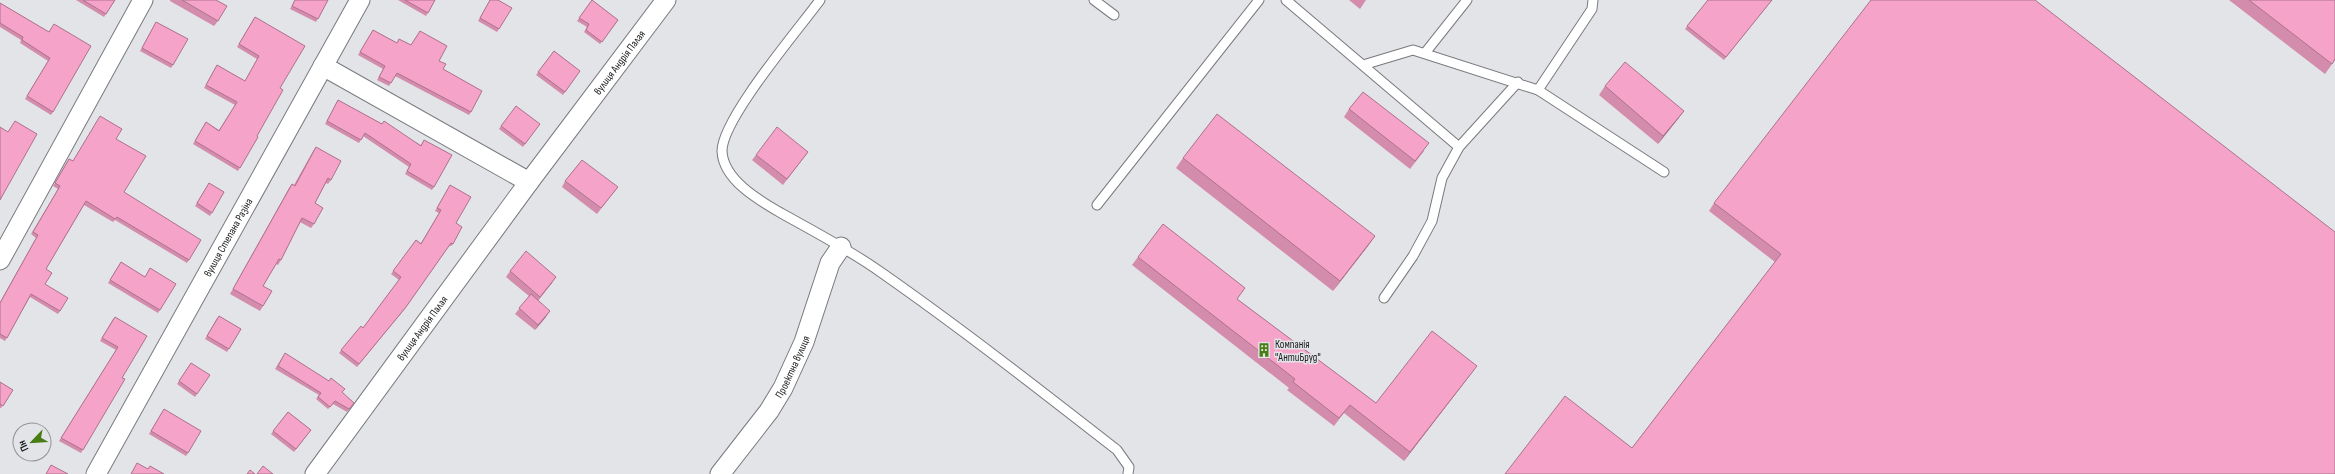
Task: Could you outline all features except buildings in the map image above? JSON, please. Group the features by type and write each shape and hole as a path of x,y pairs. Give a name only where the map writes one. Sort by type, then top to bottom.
{"street":[{"path":"0,260 143,0"},
{"name":"вулиця Степана Разіна","path":"96,474 360,0"},
{"name":"вулиця Андрія Палая","path":"315,474 528,182 666,0"},
{"path":"323,66 528,182"},
{"name":"Проектна вулиця","path":"720,474 769,411 783,388 804,342 830,264 841,247"}],"lane":[{"path":"820,0 733,118 724,138 722,153 738,184 758,200 841,247 887,276 1118,450 1128,467 1128,474"},
{"path":"1094,0 1114,15"},
{"path":"1097,205 1258,0"},
{"path":"1286,0 1459,147"},
{"path":"1425,53 1467,0"},
{"path":"1538,90 1592,9 1593,0"},
{"path":"1363,65 1413,50 1518,82 1538,90 1664,172"},
{"path":"1384,298 1413,256 1432,222 1442,178 1459,147 1518,82"}],"place":[{"name":"Компанія \"АнтиБруд\"","path":"1264,350"}]}
